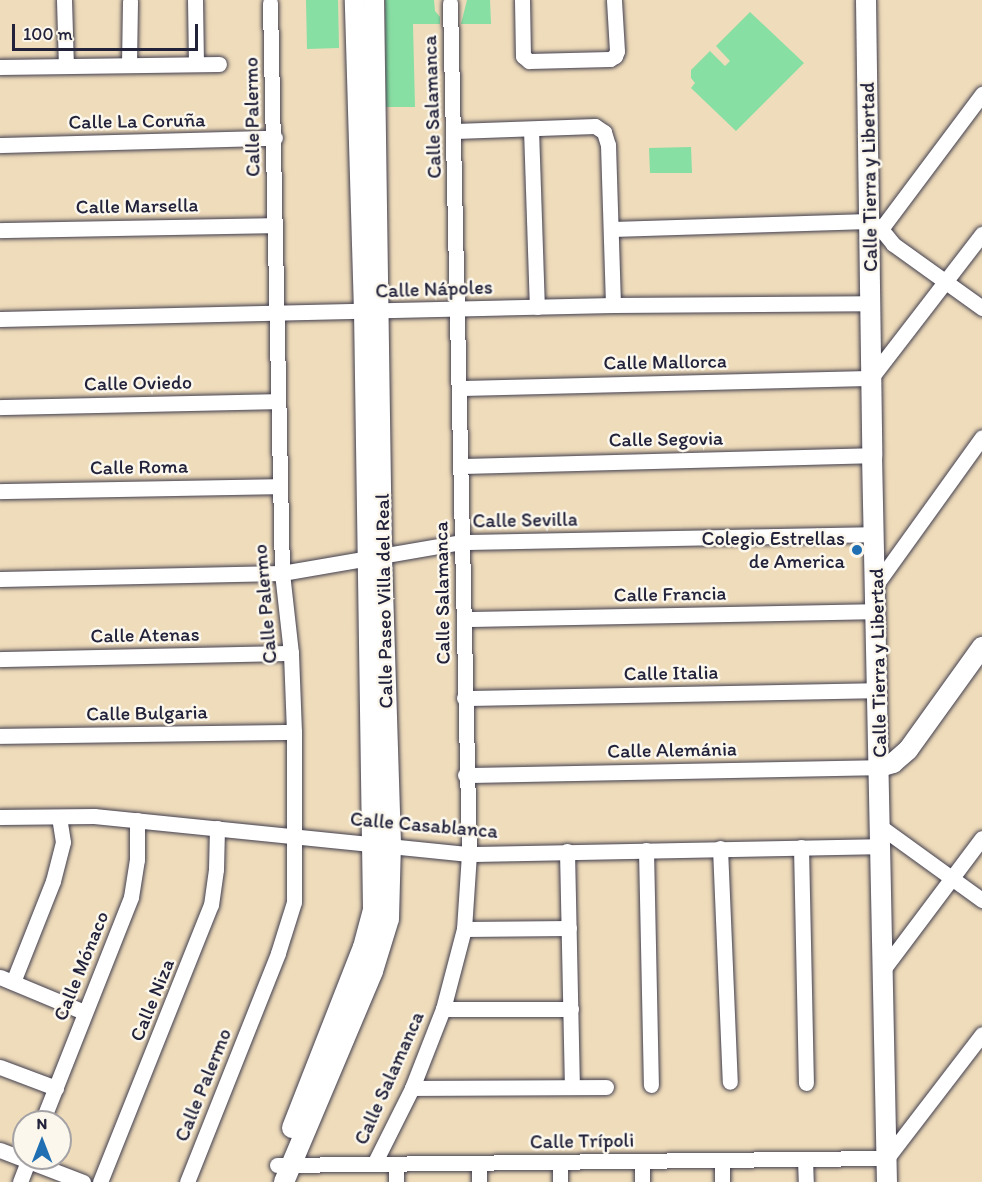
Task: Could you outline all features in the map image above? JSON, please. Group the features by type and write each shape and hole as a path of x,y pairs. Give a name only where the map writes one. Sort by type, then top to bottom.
{"street":[{"path":"64,0 66,66"},
{"path":"195,0 196,64"},
{"name":"Calle Paseo Villa del Real","path":"355,0 372,312"},
{"name":"Calle Paseo Villa del Real","path":"281,1174 369,930 382,843 374,558 372,312 374,0"},
{"path":"522,0 523,56 529,61 610,59 615,56 617,51 614,0"},
{"name":"Calle Tierra y Libertad","path":"866,0 875,225 870,303 872,455 888,1182"},
{"path":"129,65 130,1"},
{"name":"Calle Palermo","path":"187,1182 278,953 294,902 294,732 291,653 282,573 276,401 275,138 270,3"},
{"name":"Calle Salamanca","path":"374,1164 412,1088 442,1009 464,929 469,854 465,775 465,619 450,3"},
{"path":"0,66 219,64"},
{"path":"875,225 982,94"},
{"path":"454,131 595,126 604,132 608,145 613,305"},
{"path":"531,129 537,307"},
{"name":"Calle La Coruña","path":"0,145 275,138"},
{"name":"Calle Marsella","path":"0,230 274,225"},
{"path":"612,229 875,225 893,244 982,308"},
{"path":"871,378 982,234"},
{"name":"Calle Nápoles","path":"0,319 613,305 870,303"},
{"name":"Calle Mallorca","path":"460,388 871,378"},
{"name":"Calle Oviedo","path":"0,406 276,401"},
{"path":"875,586 982,437"},
{"name":"Calle Segovia","path":"461,466 872,455"},
{"name":"Calle Roma","path":"0,491 280,486"},
{"name":"Calle Sevilla","path":"0,579 282,573 462,542 874,534"},
{"name":"Calle Francia","path":"465,619 876,611"},
{"path":"880,767 893,763 908,750 982,647"},
{"name":"Calle Atenas","path":"0,658 291,653"},
{"name":"Calle Italia","path":"464,698 878,690"},
{"name":"Calle Bulgaria","path":"0,736 294,732"},
{"name":"Calle Alemánia","path":"465,775 880,767"},
{"name":"Calle Casablanca","path":"0,818 94,816 295,834 469,854 801,846 881,837"},
{"path":"59,817 63,842 53,881 7,980 84,1012"},
{"name":"Calle Mónaco","path":"47,1110 131,897 137,860 138,820"},
{"name":"Calle Niza","path":"100,1182 211,905 216,869 217,828"},
{"path":"881,837 953,879 982,900"},
{"path":"885,967 982,838"},
{"path":"801,846 806,1083"},
{"path":"720,848 730,1082"},
{"path":"646,850 651,1085"},
{"path":"567,851 572,1087"},
{"path":"464,929 569,928"},
{"path":"442,1009 571,1009"},
{"path":"887,1158 982,1034"},
{"path":"0,1067 56,1088"},
{"path":"412,1088 606,1086"},
{"name":"Calle Trípoli","path":"281,1174 374,1164 887,1158"},
{"path":"805,1159 806,1182"},
{"path":"722,1160 722,1182"},
{"path":"642,1161 642,1182"},
{"path":"560,1162 560,1182"},
{"path":"479,1163 479,1182"},
{"path":"396,1164 396,1182"},
{"path":"54,1170 83,1182"}],"green space":[{"path":"306,0 338,0 339,48 307,49"},
{"path":"385,0 434,0 435,11 440,17 440,24 413,24 415,107 386,107"},
{"path":"467,0 490,0 491,24 461,24"},
{"path":"750,12 804,63 736,131 691,88 695,83 691,78 691,70 710,51 725,66 730,61 716,46"},
{"path":"691,147 692,173 650,173 649,148"}],"place":[{"name":"Colegio Estrellas de America","path":"857,550"}]}
